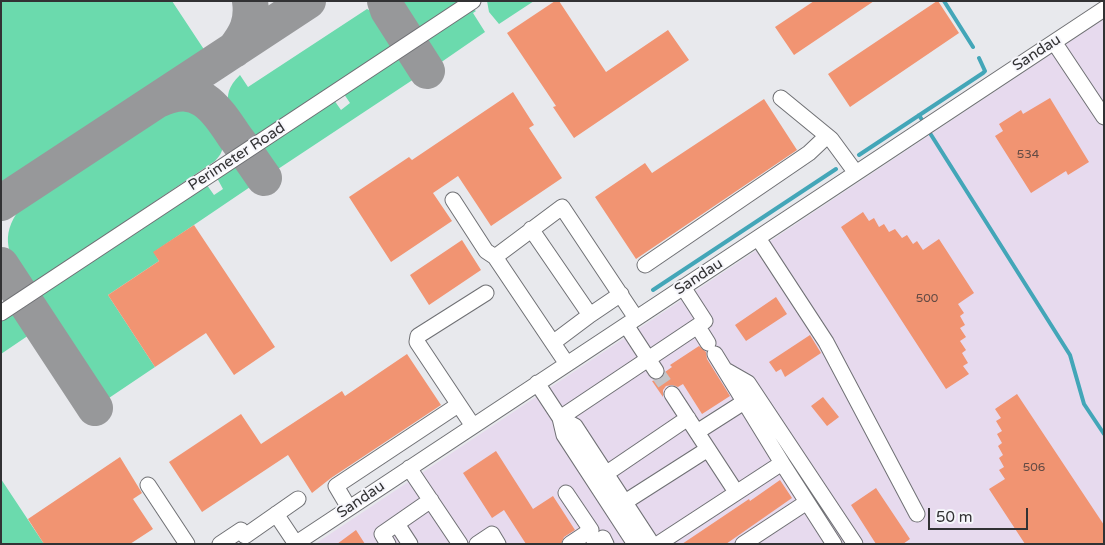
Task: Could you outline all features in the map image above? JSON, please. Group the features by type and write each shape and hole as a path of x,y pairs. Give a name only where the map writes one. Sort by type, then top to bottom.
{"street":[{"name":"Perimeter Road","path":"1,313 473,1"},
{"name":"Sandau","path":"295,544 1104,9"},
{"path":"1054,42 1104,117"},
{"path":"781,98 827,136 856,173"},
{"path":"645,265 809,153 827,136"},
{"path":"453,200 486,251 495,257 567,364"},
{"path":"495,257 562,207 621,294 631,321 652,365"},
{"path":"531,230 590,315"},
{"path":"758,238 826,342 917,514"},
{"path":"560,418 652,365 706,321 683,288"},
{"path":"472,426 417,342 418,336 486,293"},
{"path":"554,342 621,294"},
{"path":"698,326 834,544"},
{"path":"724,368 748,383 855,544"},
{"path":"538,383 560,418 564,435 635,544"},
{"path":"672,394 736,492"},
{"path":"697,432 744,402"},
{"path":"350,508 336,486 458,405"},
{"path":"560,418 575,426 652,544"},
{"path":"607,473 688,418"},
{"path":"626,502 708,449"},
{"path":"658,544 782,463"},
{"path":"409,468 460,544"},
{"path":"148,485 187,544"},
{"path":"566,493 591,530 570,544"},
{"path":"220,544 241,530 245,536 298,499"},
{"path":"388,544 382,534 431,500"},
{"path":"743,544 808,502"},
{"path":"276,514 295,544"},
{"path":"397,524 410,544"},
{"path":"476,544 492,534 498,544"},
{"path":"594,544 603,538 606,544"}],"shaded area":[{"path":"1104,19 1104,544 315,544"}],"green space":[{"path":"1,1 172,1 207,54 1,189"},
{"path":"395,1 460,1 413,32"},
{"path":"487,1 534,1 499,24 489,12"},
{"path":"367,9 379,15 397,43 253,137 247,136 232,113 228,98 233,83 240,75 248,87"},
{"path":"473,9 476,11 473,13 485,32 440,63 434,62 422,44"},
{"path":"405,55 416,74 414,79 272,173 262,157 263,147 334,100 341,110 350,103 344,94"},
{"path":"176,108 194,109 207,118 222,144 221,152 215,161 37,281 29,286 25,284 13,261 8,242 11,224 24,203 163,112"},
{"path":"239,164 253,185 154,252 159,261 108,295 155,367 103,402 40,306 42,294 207,185 214,195 223,189 217,178"},
{"path":"17,310 32,333 1,354 1,321"},
{"path":"1,479 44,544 1,544"}],"building":[{"path":"555,1 559,1 606,72 668,30 689,60 574,138 553,107 556,106 507,33"},
{"path":"814,1 874,1 794,55 775,27"},
{"path":"937,1 959,33 850,107 828,74"},
{"path":"513,92 534,125 529,128 562,178 491,226 458,176 433,193 452,221 391,262 349,197 409,157 412,160"},
{"path":"1050,98 1089,162 1068,175 1066,171 1031,193 995,136 1003,131 999,124 1021,110 1023,114"},
{"path":"764,99 797,150 636,259 595,197 645,163 652,173"},
{"path":"863,212 869,221 874,218 879,227 884,224 889,232 895,229 902,238 907,235 913,244 917,241 923,250 939,239 974,293 958,304 964,313 960,316 965,325 960,328 966,337 960,341 966,350 962,353 968,363 963,366 969,374 946,389 841,227"},
{"path":"194,225 275,347 234,375 206,333 155,367 108,295 159,261 153,252"},
{"path":"462,240 481,270 429,305 410,275"},
{"path":"776,297 787,314 746,341 735,325"},
{"path":"810,335 821,353 785,377 781,369 776,372 769,362"},
{"path":"699,346 706,352 707,359 730,396 702,414 683,384 678,387 666,386 663,390 663,397 652,381 661,379 665,372 672,367 670,365"},
{"path":"407,354 441,405 331,478 312,493 288,455 202,512 169,462 241,414 261,444 342,391 345,396"},
{"path":"1017,394 1104,525 1104,544 1025,544 989,489 1005,479 999,470 1004,467 999,458 1003,455 998,446 1002,443 997,434 1002,431 996,421 1001,418 995,409"},
{"path":"823,397 839,417 827,426 811,406"},
{"path":"496,451 533,509 553,496 575,530 564,537 561,544 526,544 504,510 492,518 463,473"},
{"path":"120,457 142,493 133,499 153,529 130,544 44,544 28,519"},
{"path":"780,480 792,498 726,544 682,544 749,499 750,501"},
{"path":"876,488 910,539 903,544 876,544 851,505"},
{"path":"356,530 365,544 337,544"}],"waterway":[{"path":"944,1 973,47"},
{"path":"859,155 983,73 985,71 979,58"},
{"path":"919,115 925,125"},
{"path":"928,130 1070,355 1084,404 1104,434"},
{"path":"653,290 836,169"}],"taxiway":[{"path":"234,50 248,28 251,9 250,1"},
{"path":"1,203 308,1"},
{"path":"385,1 388,10 427,71"},
{"path":"158,100 172,95 184,94 195,95 204,100 220,116 264,178"},
{"path":"1,265 95,408"}],"tunnel":[{"path":"656,371 672,394"}]}
